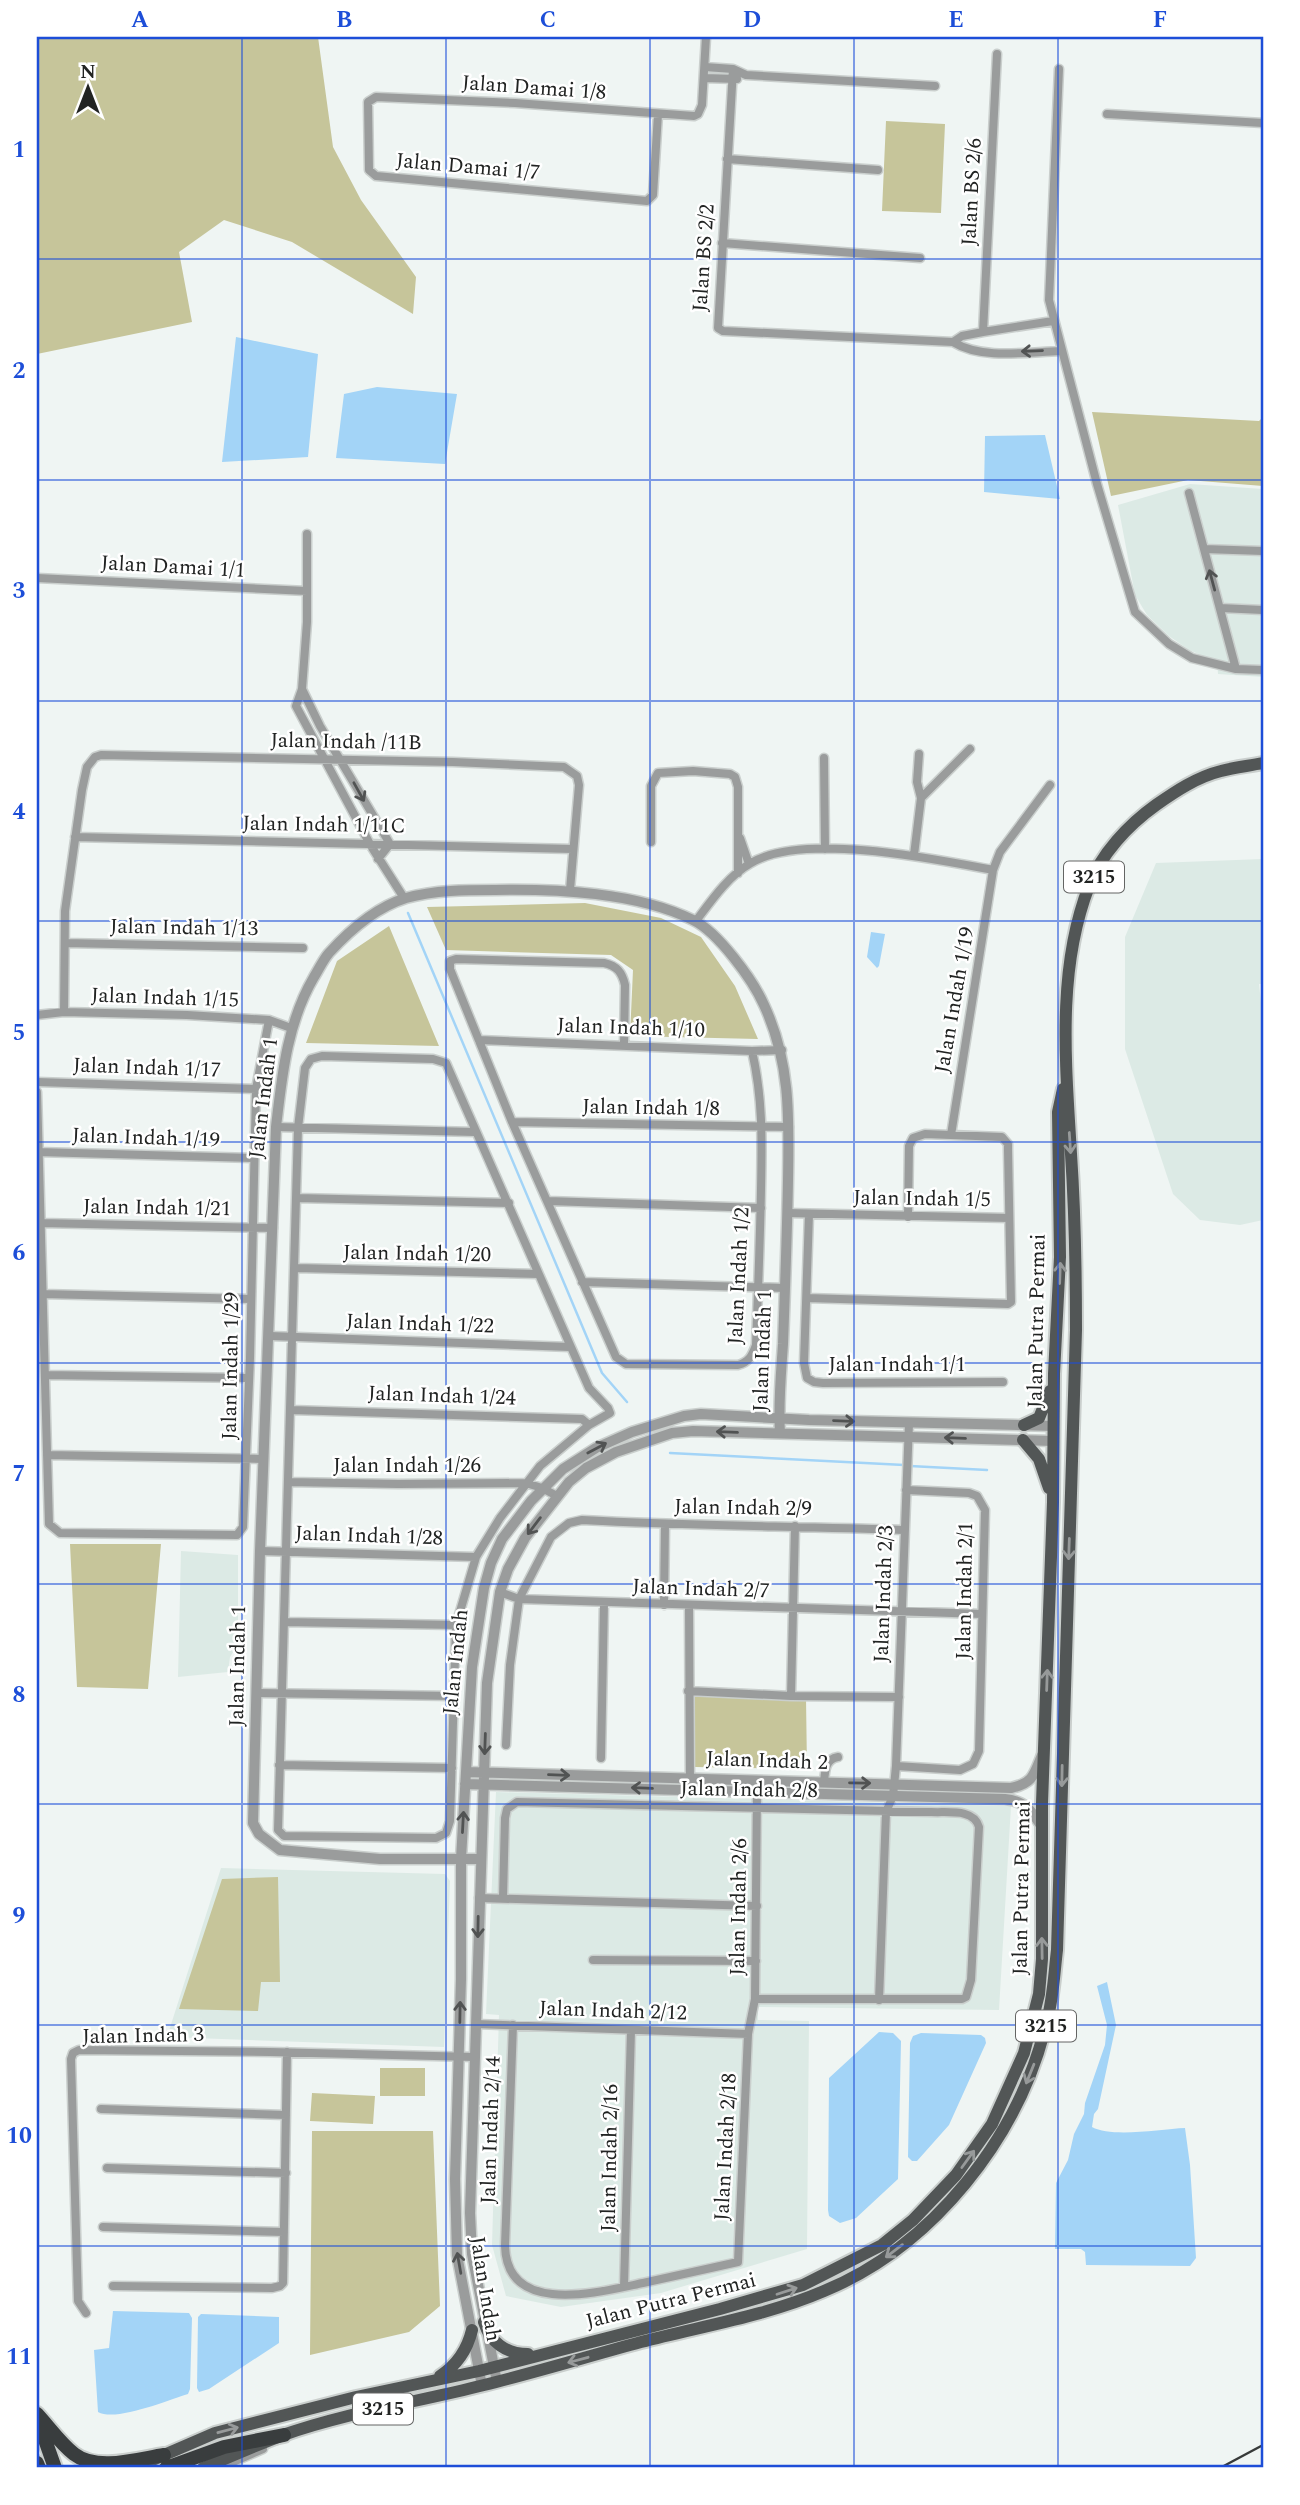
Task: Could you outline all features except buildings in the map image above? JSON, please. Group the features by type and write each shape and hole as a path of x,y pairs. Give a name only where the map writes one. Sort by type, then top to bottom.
{"highway":[{"path":"37,2415 76,2456 94,2462 165,2462 284,2435"},
{"path":"37,2415 55,2468"},
{"path":"37,2463 39,2468"}],"main road":[{"name":"Jalan Putra Permai","path":"203,2468 284,2435 324,2423 482,2386 740,2318 825,2291 886,2258 932,2221 978,2168 998,2139 1020,2098 1038,2054 1047,2024 1057,1950 1074,1378 1076,1234 1066,1075 1071,951 1089,884 1119,838 1147,811 1175,792 1222,771 1260,765"},
{"name":"Jalan Putra Permai","path":"134,2468 165,2462 215,2433 433,2379 479,2371 803,2285 882,2245 929,2205 956,2175 992,2124 1024,2053 1039,1994 1042,1959 1044,1749 1057,1433 1054,1374 1060,1257 1058,1112 1066,1075"},
{"path":"1024,1425 1039,1418 1043,1412 1054,1374"},
{"path":"1070,1480 1066,1473 1067,1442 1057,1433 1067,1393 1074,1378"},
{"path":"1023,1440 1039,1459 1054,1502"},
{"path":"484,2322 489,2334 503,2348 516,2353 541,2354"},
{"path":"433,2379 459,2360 472,2330"}],"street":[{"path":"706,37 704,78 732,80 746,75"},
{"name":"Jalan BS 2/6","path":"984,332 997,54"},
{"path":"705,66 733,69 746,75 935,86"},
{"name":"Jalan BS 2/2","path":"733,69 717,323 720,330 953,342"},
{"path":"1059,69 1048,293 1060,351 1135,612 1169,644 1192,658 1236,669 1263,670"},
{"name":"Jalan Damai 1/8","path":"371,99 381,97 515,103 694,117 701,108 704,78"},
{"name":"Jalan Damai 1/7","path":"371,99 368,102 369,170 376,176 638,200 650,200 653,195 658,114"},
{"path":"1107,114 1263,123"},
{"path":"727,159 878,170"},
{"path":"722,243 920,258"},
{"path":"1054,321 984,332 953,342 966,350 1060,351"},
{"path":"1189,493 1236,669"},
{"path":"307,534 307,622 302,689 296,706 370,846 404,898"},
{"path":"1204,549 1263,551"},
{"name":"Jalan Damai 1/1","path":"37,578 307,591"},
{"path":"1220,608 1263,610"},
{"path":"302,689 320,726 390,844 378,859"},
{"path":"920,798 970,749"},
{"path":"914,855 920,798 917,782 919,754"},
{"name":"Jalan Indah /11B","path":"75,837 84,774 90,761 102,755 215,756 564,767 577,776 579,785 573,849"},
{"path":"824,758 825,849"},
{"path":"651,842 650,786 654,776 663,771 730,774 735,777 738,787 738,873"},
{"name":"Jalan Indah 1/19","path":"951,1135 993,870 1000,852 1050,785"},
{"path":"738,832 749,864"},
{"path":"64,1012 65,911 75,837"},
{"name":"Jalan Indah 1/11C","path":"75,837 573,849"},
{"path":"570,890 573,849"},
{"path":"696,921 715,896 738,873 749,864 774,853 825,849 914,855 993,870"},
{"name":"Jalan Indah 1","path":"480,1859 380,1859 298,1853 281,1850 270,1844 259,1834 253,1823 276,1127 282,1073 291,1028 307,989 327,956 367,919 404,898 464,890 570,890 657,907 696,921 742,968 764,1004 782,1050 785,1067 789,1127 780,1433"},
{"name":"Jalan Indah 1/13","path":"65,943 303,948"},
{"path":"624,1045 625,985 623,976 612,965 456,959 450,961 450,968 512,1122 582,1282 785,1287"},
{"name":"Jalan Indah 1/15","path":"37,1015 64,1012 269,1020 291,1028"},
{"name":"Jalan Indah 1/29","path":"47,1455 49,1524 60,1533 237,1535 243,1527 256,1089 269,1020"},
{"name":"Jalan Indah 1/10","path":"479,1040 782,1050"},
{"name":"Jalan Indah 1/2","path":"582,1282 620,1361 738,1365 747,1362 756,1345 760,1286 762,1127 759,1080 752,1051"},
{"path":"322,1056 433,1059 446,1063 589,1388 610,1409 608,1415 589,1425 540,1466 500,1518 476,1557 456,1625 449,1827 446,1833 436,1838 284,1836 278,1830 299,1128 305,1068 311,1059 322,1056"},
{"name":"Jalan Indah 1/17","path":"37,1082 256,1089"},
{"path":"37,1092 47,1455 264,1459"},
{"name":"Jalan Indah 1/8","path":"512,1122 789,1127"},
{"path":"276,1127 475,1132"},
{"path":"908,1217 910,1142 917,1135 951,1135"},
{"name":"Jalan Indah 1/5","path":"787,1213 1009,1218 1008,1144 996,1135 951,1135"},
{"name":"Jalan Indah 1/19","path":"38,1152 253,1158"},
{"path":"297,1198 509,1203"},
{"path":"548,1201 761,1208"},
{"path":"809,1214 807,1298 1008,1304 1012,1298 1009,1218"},
{"name":"Jalan Indah 1/21","path":"40,1223 273,1228"},
{"name":"Jalan Indah 1/20","path":"296,1268 538,1274"},
{"path":"43,1294 251,1298"},
{"name":"Jalan Indah 1/1","path":"807,1298 804,1363 807,1378 814,1382 1003,1382"},
{"name":"Jalan Indah 1/22","path":"270,1336 570,1347"},
{"path":"45,1375 248,1378"},
{"name":"Jalan Indah 1/24","path":"291,1410 424,1412 582,1419 589,1425"},
{"name":"Jalan Indah","path":"482,2386 457,2255 455,2179 461,1979 461,1859 471,1667 484,1588 502,1539 542,1488 563,1469 596,1448 663,1421 701,1414 779,1419 1024,1425 1057,1433"},
{"name":"Jalan Indah 2/3","path":"879,2000 887,1812 893,1796 896,1766 909,1423"},
{"name":"Jalan Indah","path":"497,2382 484,2322 470,2232 472,2095 487,1683 500,1592 508,1569 525,1538 569,1482 586,1468 616,1452 672,1433 693,1430 1023,1440 1057,1433"},
{"name":"Jalan Indah 1/26","path":"288,1482 398,1485 526,1483 557,1496"},
{"name":"Jalan Indah 2/1","path":"896,1766 960,1770 968,1768 977,1760 979,1751 985,1510 977,1496 969,1493 906,1490"},
{"name":"Jalan Indah 2/9","path":"519,1600 551,1537 569,1523 582,1520 903,1530"},
{"path":"664,1524 664,1605"},
{"path":"791,1696 795,1526"},
{"name":"Jalan Indah 1/28","path":"260,1550 476,1557"},
{"name":"Jalan Indah 2/7","path":"500,1592 519,1600 982,1614"},
{"path":"506,1745 510,1665 519,1600"},
{"path":"601,1758 604,1603"},
{"path":"689,1606 690,1790"},
{"path":"284,1622 456,1625"},
{"path":"688,1690 791,1696 899,1697"},
{"path":"258,1693 454,1696"},
{"name":"Jalan Indah 2","path":"466,1772 996,1788 1024,1785 1034,1775 1044,1749"},
{"path":"824,1783 827,1763 838,1757"},
{"path":"279,1765 452,1768"},
{"name":"Jalan Indah 2/6","path":"748,2034 755,1999 757,1781"},
{"name":"Jalan Indah 2","path":"465,1784 1004,1799 1020,1801 1032,1811 1042,1827"},
{"name":"Jalan Indah 2/8","path":"503,1898 505,1818 511,1805 523,1801 931,1812 974,1816 979,1827 970,1988 966,1997 879,2000"},
{"path":"479,1898 757,1906"},
{"path":"593,1960 756,1961"},
{"path":"461,1979 477,1979"},
{"path":"755,1999 879,2000"},
{"name":"Jalan Indah 2/12","path":"476,2024 748,2034"},
{"name":"Jalan Indah 2/14","path":"513,2025 505,2259 513,2276 533,2289 551,2293 590,2294 624,2287"},
{"name":"Jalan Indah 2/16","path":"624,2287 631,2030"},
{"name":"Jalan Indah 2/18","path":"624,2287 738,2262 748,2034"},
{"name":"Jalan Indah 3","path":"86,2313 78,2301 71,2059 73,2053 79,2050 287,2052 475,2057"},
{"path":"113,2286 276,2288 283,2283 287,2052"},
{"path":"102,2109 286,2115"},
{"path":"107,2168 286,2173"},
{"path":"103,2227 284,2232"},
{"path":"219,2468 324,2423"}],"shaded area":[{"path":"1190,484 1263,489 1263,677 1218,674 1217,662 1189,650 1169,636 1147,615 1135,595 1118,505"},
{"path":"1263,859 1263,984 1259,984 1263,1020 1263,1220 1240,1225 1200,1220 1173,1194 1125,1049 1125,937 1156,863"},
{"path":"181,1551 238,1555 238,1644 230,1657 228,1672 178,1677"},
{"path":"496,1792 1011,1806 999,2010 758,2007 758,2020 809,2021 807,2249 661,2293 561,2307 506,2296 492,2245 499,2015 486,2014"},
{"path":"221,1868 445,1874 450,1881 444,2047 167,2037"}],"green space":[{"path":"37,37 318,37 333,147 361,200 416,277 413,314 292,242 224,220 179,252 192,322 37,354"},
{"path":"886,121 945,124 941,213 882,211"},
{"path":"1092,412 1259,421 1263,417 1263,486 1188,480 1111,496"},
{"path":"585,903 661,918 701,937 735,986 758,1039 630,1036 633,970 611,955 446,950 427,907"},
{"path":"389,926 439,1046 306,1043 337,961"},
{"path":"70,1544 161,1544 148,1689 77,1687"},
{"path":"694,1695 806,1698 807,1769 695,1767"},
{"path":"278,1877 280,1982 261,1982 258,2011 179,2009 222,1879"},
{"path":"380,2068 425,2068 425,2096 380,2096"},
{"path":"312,2093 375,2096 373,2124 310,2121"},
{"path":"312,2131 433,2131 440,2306 409,2332 310,2355"}],"water":[{"path":"236,337 318,354 308,457 222,462"},
{"path":"377,387 457,394 445,464 336,458 344,394"},
{"path":"1045,435 1060,499 984,492 985,436"},
{"path":"871,932 885,934 877,968 867,957"},
{"path":"1107,1982 1116,2025 1092,2127 1112,2132 1185,2128 1196,2258 1190,2266 1086,2265 1085,2252 1081,2249 1055,2249 1056,2183 1068,2160 1074,2134 1084,2114 1085,2103 1105,2045 1107,2025 1097,1986"},
{"path":"879,2032 893,2033 901,2041 898,2179 856,2218 840,2223 829,2216 828,2210 829,2078"},
{"path":"921,2033 981,2035 986,2043 949,2125 917,2161 912,2161 908,2157 910,2043 913,2036"},
{"path":"113,2311 189,2313 192,2318 188,2394 129,2412 98,2412 94,2350 109,2348"},
{"path":"201,2314 279,2317 279,2343 209,2389 199,2392 198,2317"}],"waterway":[{"path":"408,913 602,1373 627,1402"},
{"path":"670,1453 904,1465"},
{"path":"910,1466 987,1470"}],"railway":[{"path":"1220,2468 1263,2445"}]}
